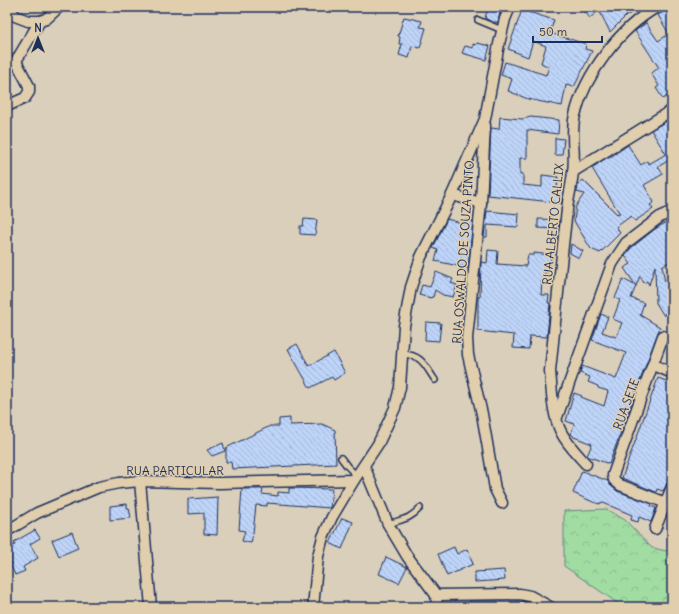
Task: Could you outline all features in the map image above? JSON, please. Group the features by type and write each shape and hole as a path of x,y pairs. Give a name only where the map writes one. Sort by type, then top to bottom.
{"street":[{"path":"9,7 19,19 28,21 40,21 46,19 59,7"},
{"path":"313,607 318,556 323,537 332,517 355,478 378,444 395,408 400,387 404,326 411,287 421,257 452,196 485,119 502,30 510,7"},
{"name":"RUA ALBERTO CALLIX","path":"586,464 561,433 556,419 550,371 568,202 574,171 573,128 575,114 588,81 612,45 625,31 645,14 657,7"},
{"path":"7,106 25,98 29,92 29,86 16,61 40,21"},
{"path":"574,171 672,110"},
{"name":"RUA OSWALDO DE SOUZA PINTO","path":"485,119 480,203 467,338 468,355 482,414 495,489 502,503"},
{"path":"452,196 480,203"},
{"path":"556,419 612,264 626,243 660,217 672,211"},
{"name":"RUA SETE","path":"663,336 654,365 614,471 614,480 620,485 666,503"},
{"path":"654,365 672,373"},
{"path":"364,466 388,524 407,556 436,595 437,607"},
{"name":"RUA PARTICULAR","path":"7,531 37,513 99,487 119,483 140,481 219,483 355,478"},
{"path":"140,481 151,607"},
{"path":"655,529 672,487"},
{"path":"436,595 520,594 530,596 550,607"}],"lane":[{"path":"478,20 502,30"},
{"path":"402,354 416,356 422,361 435,380"},
{"path":"341,458 355,478"},
{"path":"388,524 406,519 414,515 420,508"}],"green space":[{"path":"606,509 625,520 652,548 672,552 672,607 623,607 564,566 564,511"}],"building":[{"path":"488,7 501,7 498,22 492,22 485,18"},
{"path":"581,7 628,7 631,13 610,32 599,10 590,18"},
{"path":"672,9 672,93 663,99 656,88 659,86 651,73 659,68 635,31 646,23 658,41 669,34 658,15"},
{"path":"522,10 554,20 550,33 586,44 585,49 592,51 574,87 566,85 562,106 528,99 508,91 512,79 501,75 505,62 546,75 549,67 541,63 546,46 533,41 528,57 508,49"},
{"path":"404,17 422,21 420,27 426,28 420,48 412,46 409,58 399,55 402,44 399,44 400,37 398,36"},
{"path":"477,43 490,46 486,60 462,53 465,46 473,48 473,44 476,45"},
{"path":"500,117 522,119 531,117 559,120 558,134 527,130 527,158 520,158 520,174 523,174 523,185 542,187 542,175 558,177 557,190 563,191 561,203 488,195 491,128 499,129"},
{"path":"672,118 672,165 669,160 658,167 663,174 644,185 654,202 650,205 653,209 635,221 631,216 616,227 620,233 600,253 591,249 574,221 576,206 584,194 577,192 578,185 583,180 618,215 620,214 592,168 628,145 641,165 647,161 649,164 666,154 651,130"},
{"path":"555,138 564,139 562,155 555,155"},
{"path":"487,211 519,214 518,227 487,225 487,237 484,237"},
{"path":"304,219 317,220 315,235 300,234 300,226 303,226"},
{"path":"447,219 464,224 466,220 473,221 468,268 435,261 438,250 433,248"},
{"path":"538,219 559,220 558,229 538,228"},
{"path":"672,219 672,260 662,266 665,282 672,282 672,312 665,313 664,316 656,303 655,266 649,285 647,281 644,283 640,276 636,286 624,268 631,264 625,256 631,248 655,229"},
{"path":"571,244 583,251 579,258 570,253"},
{"path":"488,250 498,251 497,264 526,266 528,255 534,255 534,253 551,255 550,272 545,272 544,280 542,280 541,295 549,295 548,303 550,303 547,337 530,336 529,349 513,348 514,335 478,331 478,297 480,297 481,262 487,263"},
{"path":"436,272 453,279 451,283 457,285 453,297 443,295 435,290 433,297 431,298 419,295 422,285 430,287"},
{"path":"623,279 636,286 631,298 644,303 640,315 660,327 609,464 587,456 592,444 574,437 571,434 574,424 566,421 574,393 604,406 608,391 598,388 598,386 588,382 590,377 580,373 582,366 616,379 626,353 592,340 601,314 608,317 602,332 616,337 622,323 613,319 620,300 615,298"},
{"path":"426,322 441,323 439,341 425,340"},
{"path":"297,344 309,366 334,352 345,373 334,380 332,377 310,388 288,349"},
{"path":"658,378 672,383 672,481 668,482 663,491 657,489 656,492 622,478"},
{"path":"290,418 290,425 322,424 335,430 336,464 232,469 231,462 226,462 226,448 270,426 279,426 279,419"},
{"path":"223,443 225,451 212,456 207,450"},
{"path":"582,471 608,481 617,491 652,504 651,506 656,508 651,522 639,517 638,522 631,520 632,515 601,502 600,504 593,502 573,493"},
{"path":"289,488 332,489 330,508 267,503 267,506 256,505 251,543 242,541 245,531 239,530 242,489 263,489 262,494 278,496 278,492 289,493"},
{"path":"218,497 217,535 204,534 204,513 188,514 188,499"},
{"path":"127,504 131,518 110,520 110,506"},
{"path":"342,518 353,522 342,549 330,543"},
{"path":"35,530 40,538 30,544 38,558 23,567 25,571 15,575 11,566 10,547 15,545 14,542"},
{"path":"72,532 78,548 59,556 52,540"},
{"path":"454,547 457,554 467,549 473,564 447,576 438,554"},
{"path":"386,557 407,567 399,583 379,574"},
{"path":"504,570 505,580 475,582 475,572"},
{"path":"470,601 527,602 526,607 470,607"}]}
